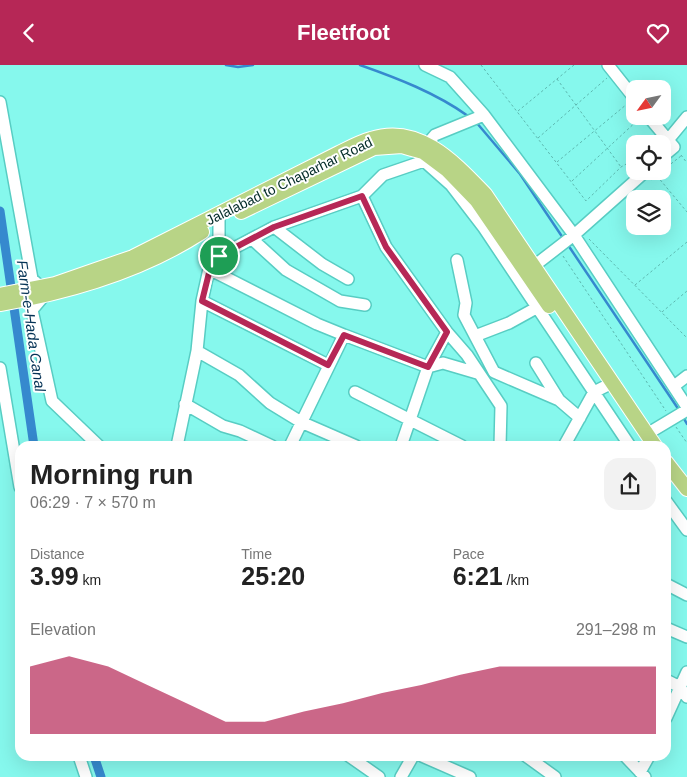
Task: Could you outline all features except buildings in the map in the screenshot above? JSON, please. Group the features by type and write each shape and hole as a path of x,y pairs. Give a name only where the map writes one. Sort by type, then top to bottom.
{"main road":[{"name":"Jalalabad to Chaparhar Road","path":"44,291 133,257 372,138 403,136 428,143 454,162 484,194 651,441"},
{"name":"Jalalabad to Chaparhar Road","path":"44,291 137,266 185,243 219,220 260,204 374,148 402,146 423,153 447,170 477,201 561,323 602,367"},
{"path":"0,295 44,291"},
{"path":"0,304 44,291"},
{"path":"671,468 687,489"}],"street":[{"path":"425,65 450,77 484,115 580,235 674,386 687,409 646,435"},
{"path":"611,68 626,88"},
{"path":"0,101 32,279 44,291 32,310 52,401 94,441"},
{"path":"428,143 435,135 484,115"},
{"path":"671,136 687,117"},
{"path":"656,125 664,135"},
{"path":"179,441 184,404 197,351 202,301 210,269 219,256 274,227 362,196 383,175 424,161 451,185 538,307 627,441"},
{"path":"534,267 557,247 580,235 644,180"},
{"path":"362,196 386,247 447,332 467,355 477,373 501,406 500,441"},
{"path":"219,220 219,256"},
{"path":"274,227 322,264 348,279"},
{"path":"252,239 286,270 340,301 365,305"},
{"path":"457,260 466,303 464,315 494,373 559,399"},
{"path":"210,269 317,324 344,335 428,367 443,363 477,373"},
{"path":"202,301 328,365"},
{"path":"475,336 509,323 538,307"},
{"path":"403,441 428,367 447,332"},
{"path":"292,441 344,335"},
{"path":"197,351 239,375 270,403 301,422 345,441"},
{"path":"536,363 559,399 580,418"},
{"path":"0,368 15,457"},
{"path":"674,386 687,376"},
{"path":"567,441 594,392 612,383"},
{"path":"355,392 452,441"},
{"path":"184,404 223,426 240,431 261,441"},
{"path":"671,508 687,530"},
{"path":"671,587 687,595"},
{"path":"671,629 687,637"},
{"path":"671,707 687,672"},
{"path":"671,682 680,687 687,697"},
{"path":"81,761 86,777"},
{"path":"365,761 380,777"},
{"path":"401,777 410,761"},
{"path":"433,761 470,777"},
{"path":"533,761 555,777"},
{"path":"630,761 643,775 647,761"}],"path":[{"path":"481,65 586,201 626,164"},
{"path":"517,112 574,65"},
{"path":"538,138 575,105 611,68"},
{"path":"557,79 621,167"},
{"path":"557,163 626,106"},
{"path":"571,182 633,125"},
{"path":"671,164 681,156"},
{"path":"658,180 687,212"},
{"path":"580,235 635,285 687,338"},
{"path":"635,285 687,242"},
{"path":"557,247 687,443"},
{"path":"661,312 687,291"}],"waterway":[{"path":"226,65 238,67 253,65"},
{"path":"360,65 430,93 468,116"},
{"path":"476,122 520,174 563,238"},
{"name":"Farm-e-Hada Canal","path":"0,211 33,441"},
{"path":"568,245 679,410"},
{"path":"683,417 687,424"},
{"name":"Farm-e-Hada Canal","path":"96,761 101,777"}],"route":[{"path":"362,196 386,247 447,332 428,367 344,335 328,365 202,301 210,269 219,256 274,227 362,196"}]}
